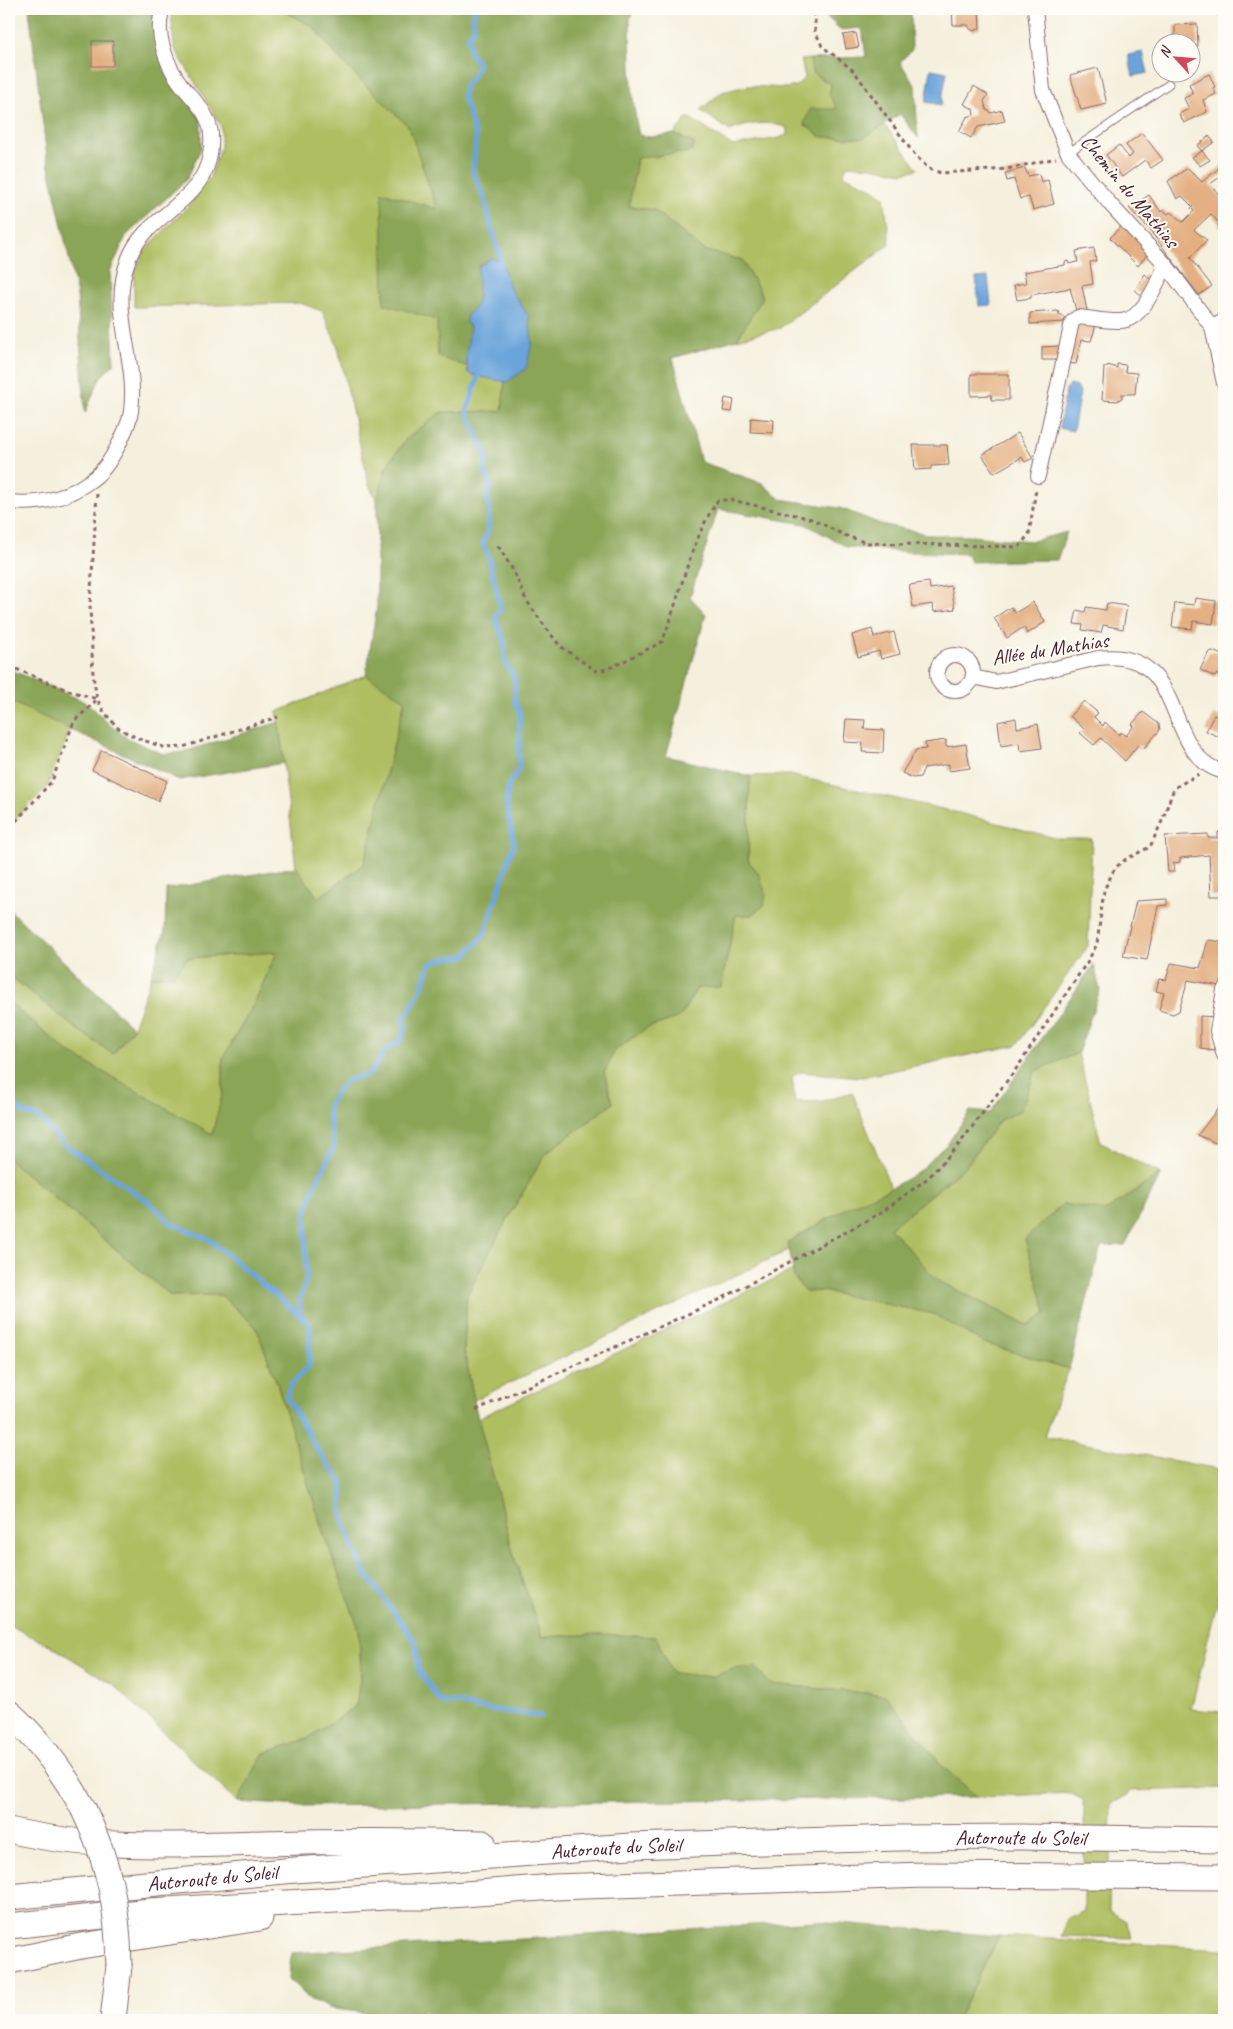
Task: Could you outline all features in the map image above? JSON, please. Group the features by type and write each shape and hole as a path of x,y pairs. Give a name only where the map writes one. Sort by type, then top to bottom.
{"highway":[{"path":"9,1713 24,1726 53,1760 83,1808 102,1851 109,1874 118,1924 119,1966 113,2020"},
{"path":"9,1830 71,1840 124,1844 364,1840 630,1846"},
{"name":"Autoroute du Soleil","path":"9,1897 296,1870 630,1846 899,1838 1030,1837 1224,1840"},
{"name":"Autoroute du Soleil","path":"9,1926 150,1911 386,1897 426,1897 554,1887 855,1877 984,1875 1224,1877"},
{"path":"9,1961 81,1946 174,1933 386,1897"}],"street":[{"path":"9,502 28,504 51,501 75,492 95,478 110,462 131,412 132,384 121,313 120,293 123,272 131,253 142,238 182,201 204,176 210,156 211,133 206,115 177,78 166,58 160,32 162,9"},
{"name":"Chemin du Mathias","path":"1035,9 1043,90 1068,153 1110,204 1218,324 1224,383"},
{"path":"1038,476 1072,322 1078,317 1121,321 1134,318 1144,305 1166,265"},
{"name":"Allée du Mathias","path":"973,677 996,682 1098,658 1113,656 1126,658 1152,672 1162,683 1186,737 1204,764 1224,772"},
{"path":"1224,990 1217,1031 1224,1055"}],"lane":[{"path":"1068,153 1170,84"}],"path":[{"path":"805,9 815,16 816,31 822,46 854,71 914,154 929,169 941,173 1007,169 1051,160 1068,153"},
{"path":"498,546 513,570 526,600 560,646 596,671 608,669 662,642 692,551 708,515 718,500 732,500 812,519 844,535 867,543 1019,547 1029,534 1038,476"},
{"path":"95,478 97,488 90,605 93,675 96,699 118,728 137,738 166,748 183,747 278,717"},
{"path":"9,666 67,690 96,699"},
{"path":"9,829 52,781 74,721 96,699"},
{"path":"476,1410 721,1299 882,1212 928,1178 957,1147 1019,1065 1090,959 1096,944 1104,890 1115,868 1150,847 1174,788 1192,779 1210,766"}],"green space":[{"path":"29,9 155,9 153,20 164,70 201,115 201,148 187,179 126,236 110,272 114,364 100,378 85,413 77,295 47,158"},
{"path":"171,9 280,9 312,26 342,62 409,127 438,210 382,192 437,320 505,379 502,412 441,412 405,440 386,467 377,501 369,485 338,347 322,311 300,303 134,307 134,273 145,250 191,203 210,177 221,147 221,126 174,47"},
{"path":"280,9 634,9 630,19 632,92 639,135 651,137 674,134 695,144 691,152 637,158 629,206 654,210 703,250 742,260 763,297 737,339 673,358 701,462 762,483 780,499 840,508 881,524 931,535 1032,541 1067,532 1057,560 971,562 967,554 847,547 805,524 718,509 690,597 706,614 666,756 750,776 748,860 759,875 766,894 764,905 752,915 736,915 721,987 697,988 680,1017 647,1028 615,1050 604,1073 613,1103 546,1153 500,1232 467,1295 464,1350 476,1410 515,1560 542,1637 602,1634 656,1637 672,1673 711,1677 733,1669 756,1667 770,1684 885,1695 942,1766 977,1797 301,1806 237,1802 264,1753 307,1739 356,1706 361,1674 359,1629 323,1532 277,1383 256,1327 221,1295 171,1296 9,1159 9,1002 68,1052 212,1134 223,1092 223,1058 254,1004 277,952 188,958 174,975 151,977 165,930 166,889 296,867 318,898 364,864 405,700 366,675 377,606 377,501 386,467 405,440 441,412 502,411 505,379 438,357 437,320 384,304 382,192 437,209 409,127 342,62 312,26"},
{"path":"818,9 911,9 912,50 900,62 915,85 918,138 900,114 864,138 821,137 804,124 810,109 837,109 829,94 831,84 812,72 810,59 866,57 862,28 841,30"},
{"path":"810,59 812,72 831,84 864,138 884,124 918,169 903,173 872,167 847,165 843,175 868,186 884,197 890,244 780,328 737,339 763,297 742,260 703,250 654,210 629,206 637,157 656,157 695,144 674,134 688,117 733,146 787,135 787,128 766,123 751,124 730,131 700,110 722,92 747,86 785,88 796,86 805,77 801,60"},
{"path":"9,669 79,699 91,706 110,725 127,738 163,754 183,752 279,722 284,763 179,780 9,701"},
{"path":"366,675 405,699 364,864 318,898 296,867 277,712"},
{"path":"9,701 71,728 47,787 9,825"},
{"path":"790,775 951,811 1059,839 1092,839 1088,946 1017,1045 862,1077 800,1072 792,1076 795,1102 823,1101 852,1092 891,1188 848,1207 788,1242 789,1250 474,1400 464,1350 467,1295 500,1232 546,1153 613,1103 604,1073 615,1050 647,1028 680,1017 697,988 721,986 736,915 752,915 764,905 759,875 748,860 750,776"},
{"path":"9,909 133,1028 113,1054 74,1027 9,975"},
{"path":"277,952 254,1004 223,1058 223,1092 212,1135 68,1052 9,1002 9,975 74,1027 113,1054 133,1028 151,977 173,975 188,958"},
{"path":"1094,964 1100,990 1078,1053 1035,1071 1021,1110 1000,1120 966,1166 890,1228 938,1281 1029,1326 1046,1313 1025,1239 1063,1204 1105,1211 1161,1174 1125,1245 1101,1246 1069,1369 984,1343 934,1314 823,1291 805,1292 794,1277 788,1242 848,1207 891,1188 917,1173 948,1143 970,1111 990,1113"},
{"path":"1078,1053 1101,1143 1161,1174 1105,1211 1063,1204 1046,1313 1029,1326 938,1281 890,1228 966,1166 1000,1120 1021,1110 1034,1071"},
{"path":"9,1159 171,1296 221,1295 256,1327 277,1383 323,1532 359,1629 361,1674 356,1706 307,1739 264,1753 237,1802 113,1684 51,1646 9,1625"},
{"path":"793,1270 794,1277 805,1292 823,1291 934,1314 984,1343 1069,1369 1044,1436 1224,1470 1224,1574 1191,1709 1224,1712 1224,1788 1130,1791 1129,1794 1111,1804 1109,1911 1126,1921 1132,1938 1061,1936 1068,1919 1084,1911 1084,1801 1071,1793 977,1797 942,1766 885,1695 770,1684 733,1669 711,1677 672,1673 602,1634 542,1637 515,1560 478,1418"},
{"path":"816,1921 999,1936 957,2020 437,2020 424,2011 380,2015 329,2008 309,1999 289,1979 291,1953"},
{"path":"999,1936 1224,1949 1224,2020 957,2020"}],"water":[{"path":"1143,52 1148,73 1133,76 1128,55"},
{"path":"931,69 947,72 941,105 926,102"},
{"path":"491,258 501,260 510,288 529,317 532,343 526,369 507,382 468,373 466,357 470,326 466,323 467,315 473,310 478,299 479,266"},
{"path":"988,277 991,305 979,306 976,278"},
{"path":"1070,385 1076,387 1080,392 1073,431 1059,428 1066,389"}],"building":[{"path":"952,9 979,9 980,28 974,31 968,25 953,25"},
{"path":"1197,24 1197,32 1175,32 1175,25"},
{"path":"856,33 859,47 846,49 843,35"},
{"path":"92,41 113,41 113,66 92,66"},
{"path":"1098,68 1107,104 1081,110 1070,75"},
{"path":"1209,74 1216,94 1203,100 1207,112 1184,123 1179,114 1189,109 1184,98 1193,94 1189,84 1200,82 1200,78"},
{"path":"974,86 988,95 984,101 987,111 991,113 1002,110 1005,121 978,127 971,138 959,131 967,117 974,115 973,109 964,104"},
{"path":"1142,133 1163,160 1151,168 1145,160 1122,177 1106,155 1119,145 1129,158 1133,154 1126,145"},
{"path":"1209,136 1214,142 1202,151 1197,146"},
{"path":"1202,151 1210,160 1200,166 1192,157"},
{"path":"1224,164 1224,176 1210,184 1224,201 1224,233 1218,225 1220,224 1211,214 1194,230 1207,240 1190,258 1212,286 1199,295 1149,229 1129,208 1149,195 1161,212 1163,210 1168,214 1170,212 1183,222 1194,211 1191,208 1193,207 1182,196 1177,199 1168,181 1188,168 1202,182"},
{"path":"1025,168 1028,176 1039,174 1041,182 1048,180 1054,204 1033,210 1029,197 1020,199 1014,179 1007,181 1005,173"},
{"path":"1123,224 1150,251 1138,266 1110,238"},
{"path":"1094,248 1096,261 1090,262 1093,284 1082,286 1087,311 1077,314 1070,288 1031,295 1031,298 1017,300 1014,285 1026,283 1024,272 1065,265 1065,262 1068,261 1069,264 1078,262 1076,251"},
{"path":"1145,274 1154,283 1144,298 1135,290"},
{"path":"1058,311 1065,318 1064,322 1030,324 1030,313"},
{"path":"1097,322 1091,341 1081,340 1076,364 1066,363 1074,325"},
{"path":"1059,346 1059,360 1042,360 1042,347"},
{"path":"1117,364 1126,365 1125,372 1137,373 1135,394 1122,394 1122,398 1117,401 1102,400 1104,367 1108,365 1117,368"},
{"path":"971,374 1009,374 1009,400 991,400 992,395 971,396"},
{"path":"725,398 734,400 732,412 723,411"},
{"path":"751,418 774,420 773,433 750,432"},
{"path":"1018,433 1033,458 1025,462 1022,457 994,473 982,455"},
{"path":"913,445 947,445 949,465 931,466 931,469 915,470"},
{"path":"929,582 930,589 951,586 955,609 934,612 933,604 913,607 909,585"},
{"path":"1195,598 1216,601 1213,624 1193,621 1192,629 1172,627 1175,603 1194,605"},
{"path":"1033,602 1045,622 1027,634 1024,627 1007,638 994,618 1011,607 1015,613"},
{"path":"1107,603 1127,606 1123,629 1103,625 1101,633 1082,630 1083,625 1074,624 1077,610 1085,612 1086,607 1106,610"},
{"path":"872,629 874,637 894,632 900,654 881,659 879,651 858,657 852,635"},
{"path":"1213,651 1224,656 1224,678 1217,674 1215,677 1200,670 1209,652"},
{"path":"1084,701 1098,713 1094,717 1103,726 1105,722 1119,735 1121,732 1126,736 1134,726 1132,724 1143,712 1159,724 1160,730 1143,749 1138,745 1125,761 1101,738 1094,745 1080,733 1084,729 1070,716"},
{"path":"1224,706 1224,739 1206,731 1214,715 1219,717"},
{"path":"1016,718 1017,728 1038,724 1042,748 1020,751 1019,743 1001,746 998,722"},
{"path":"846,719 865,720 864,729 884,730 883,753 862,752 863,743 844,742"},
{"path":"946,740 946,747 966,744 970,768 949,771 949,764 924,768 920,777 913,778 902,773 916,750 926,749 925,743"},
{"path":"102,750 167,781 158,801 92,770"},
{"path":"1218,832 1224,832 1224,896 1211,896 1209,855 1180,858 1180,862 1173,863 1174,872 1168,872 1165,836 1208,834 1208,838 1218,838"},
{"path":"1167,899 1167,905 1158,906 1147,960 1123,956 1136,901"},
{"path":"1208,940 1224,942 1224,974 1220,986 1188,980 1179,1011 1173,1014 1159,1010 1164,993 1156,991 1159,979 1166,980 1171,963 1200,968"},
{"path":"1200,1016 1214,1017 1214,1050 1200,1048"},
{"path":"1224,1100 1224,1135 1218,1144 1198,1135"}],"waterway":[{"path":"475,9 473,18 474,28 468,38 470,53 478,63 474,75 466,83 463,96 476,137 473,172 485,199 501,265"},
{"path":"301,1314 299,1303 306,1280 306,1214 314,1188 334,1147 328,1108 338,1089 348,1080 370,1074 385,1051 401,1040 406,1026 403,1019 411,1009 425,980 430,964 442,959 465,956 484,935 514,844 506,802 509,784 519,769 520,713 515,703 515,679 505,662 505,643 496,620 496,615 501,610 489,558 483,545 488,529 490,510 487,497 490,485 485,470 487,457 467,411 480,371"},
{"path":"9,1098 23,1113 37,1116 65,1145 149,1202 172,1224 210,1240 310,1324 309,1366 290,1385 287,1397 318,1451 342,1482 342,1514 354,1551 366,1574 416,1643 418,1669 438,1698 444,1703 459,1703 471,1707 541,1716"}]}
